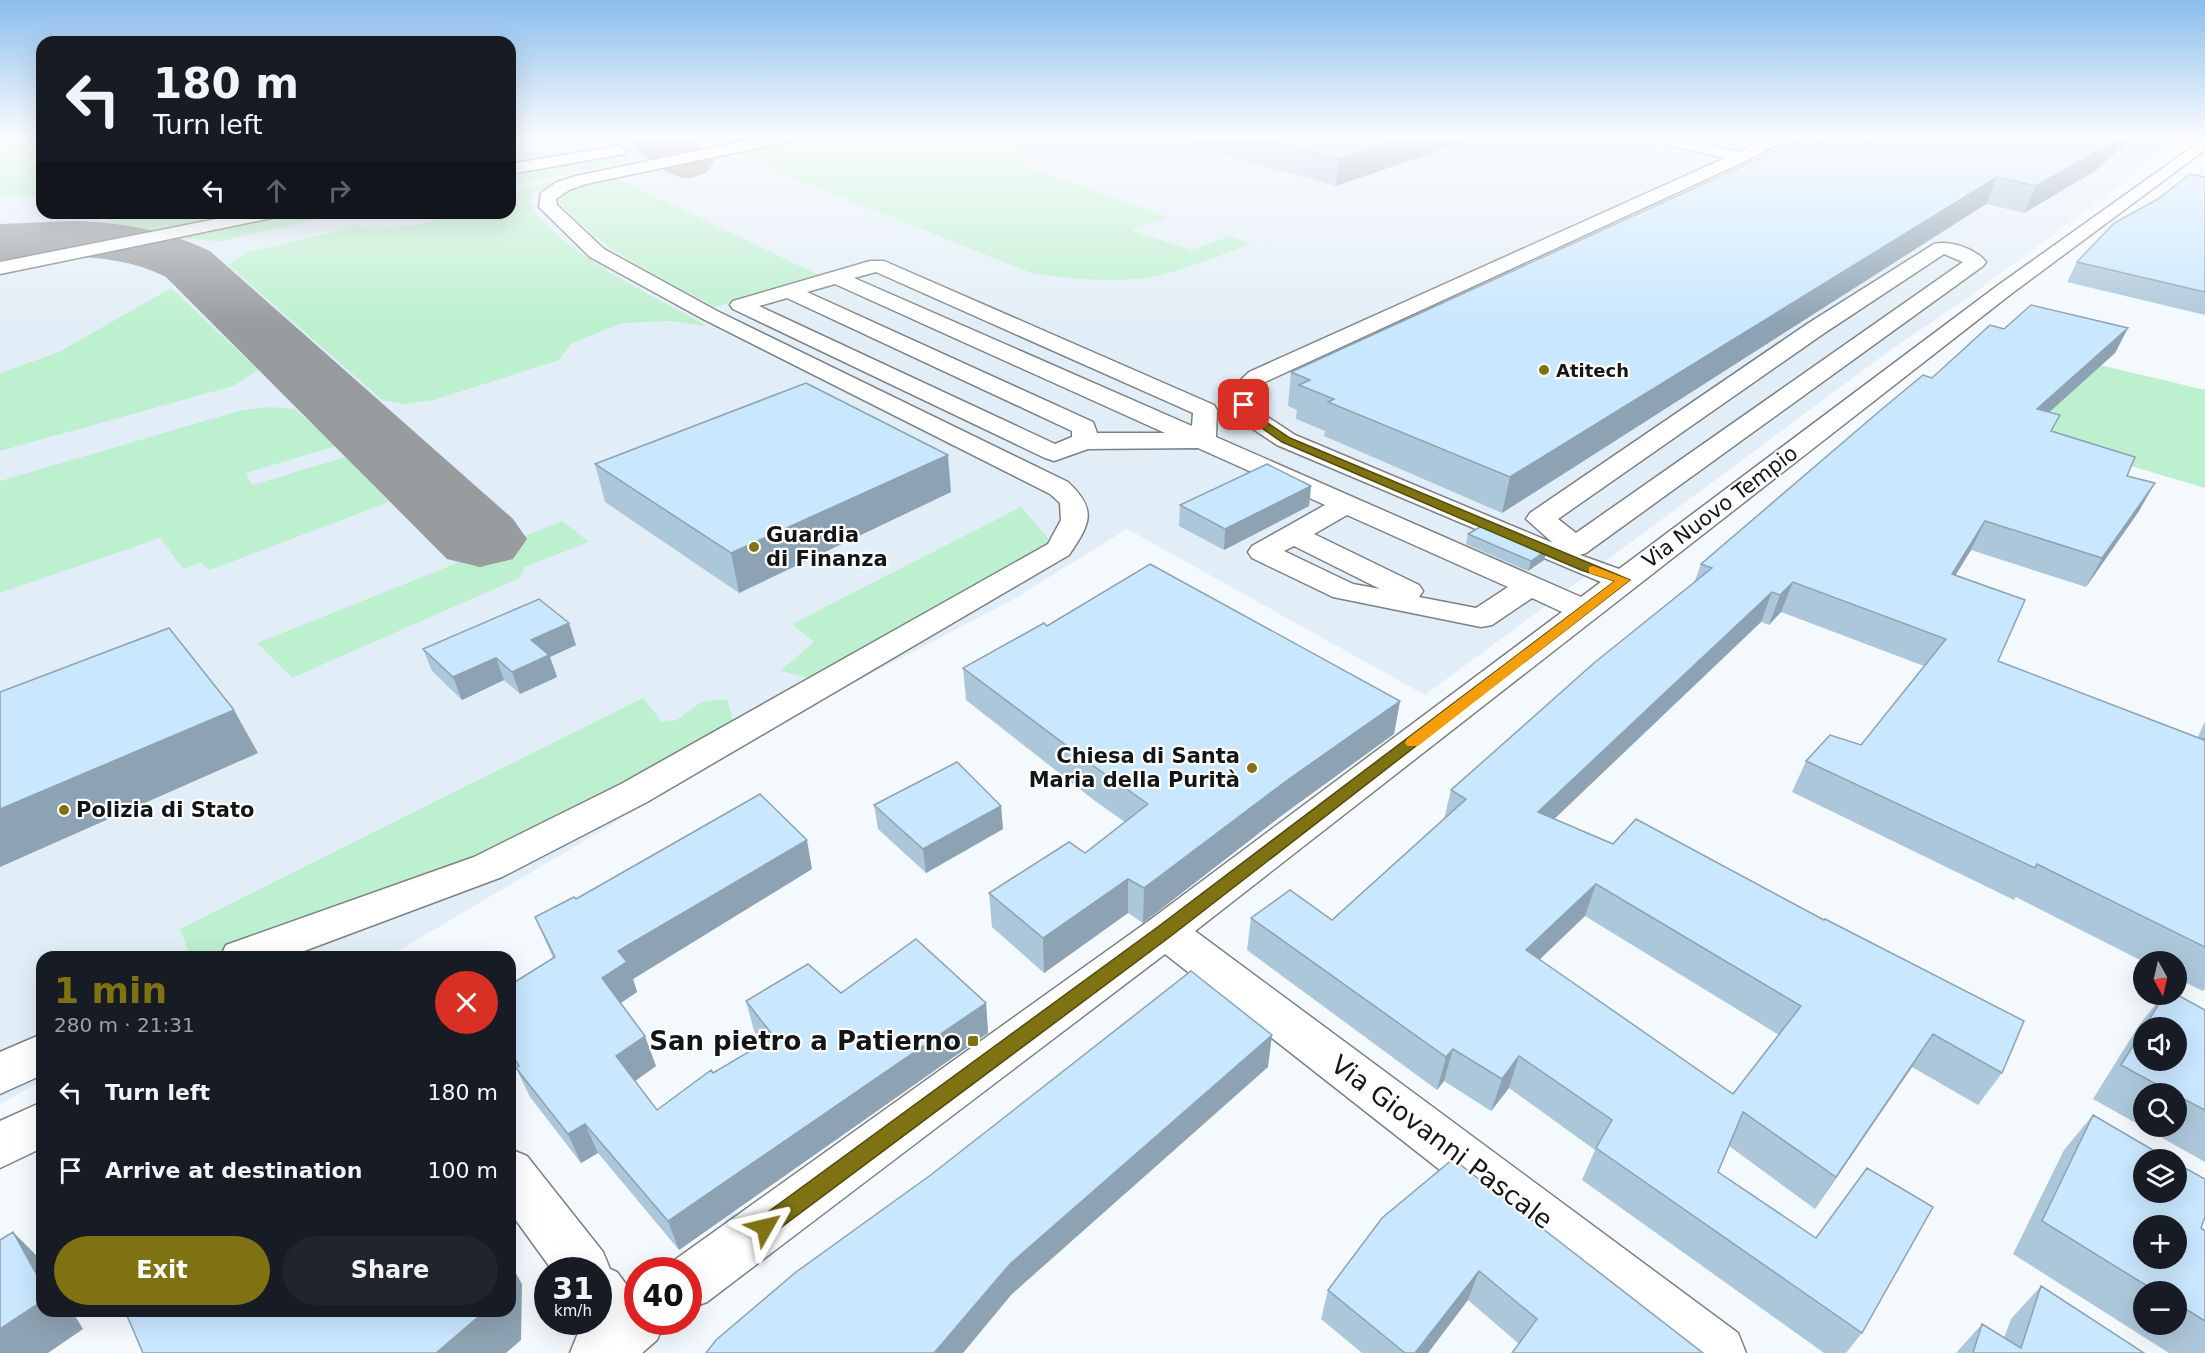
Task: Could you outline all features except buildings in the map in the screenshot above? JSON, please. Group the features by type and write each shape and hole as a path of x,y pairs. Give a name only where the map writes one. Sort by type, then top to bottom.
{"street":[{"path":"258,951 488,867 634,793 1059,549 1075,520 1073,501 1059,488 710,315 607,259 577,236 548,207 547,198"},
{"path":"1624,580 1581,557 1286,440 1250,416 1238,394 1257,377 1651,198"},
{"name":"Via Nuovo Tempio","path":"702,1273 1165,931 1586,612 1624,580 2004,290 2130,198"},
{"path":"0,268 242,219"},
{"path":"1941,248 1956,251 1976,262 1859,346 1581,557 1540,519 1815,329 1941,248"},
{"path":"1203,440 1205,410 877,265 740,305 1054,453 1085,441 1203,440 1586,612"},
{"path":"789,291 1084,427 1085,441"},
{"path":"1346,504 1262,552 1344,591 1481,618 1530,586"},
{"name":"Via Giovanni Pascale","path":"1165,931 1718,1353"},
{"path":"0,1074 36,1056"},
{"path":"0,1146 36,1126"},
{"path":"516,1180 574,1257"}],"shaded area":[{"path":"0,198 36,198 36,219 516,219 516,198 2103,198 1970,296 1892,349 1425,695 1127,529 1014,599 825,698 398,951 36,951 36,1084 0,1104"}],"green space":[{"path":"516,198 529,198 528,201 541,219 583,255 707,326 671,321 621,323 571,344 559,360 434,400 405,404 382,400 228,265 247,252 356,227 379,229 415,226 440,219 516,219"},
{"path":"560,198 658,198 819,275 715,307 631,261 575,219 559,201"},
{"path":"844,198 1114,198 1167,217 1130,230 1192,250 1230,236 1251,244 1180,270 1151,277 1098,280 1034,274"},
{"path":"122,219 207,219 145,231 102,230 99,223"},
{"path":"265,219 318,219 221,241 172,238"},
{"path":"171,288 258,370 233,386 0,451 0,373 59,352"},
{"path":"2079,360 2205,390 2205,488 2026,435"},
{"path":"270,407 295,409 336,446 246,473 252,485 346,457 389,502 210,570 200,562 183,569 160,538 0,593 0,481 242,410"},
{"path":"1021,507 1048,538 1047,547 814,679 780,671 814,642 792,624"},
{"path":"562,521 589,542 525,567 519,578 292,678 257,643"},
{"path":"643,698 662,722 677,720 701,702 727,699 734,724 591,801 477,857 219,951 189,951 180,929"}],"taxiway":[{"path":"0,242 48,239 121,242 145,246 188,264 480,539"}],"slow traffic":[{"path":"1412,743 1586,612 1624,580 1593,570"}],"place":[{"name":"Atitech","path":"1544,370"},
{"name":"Guardia di Finanza","path":"754,547"},
{"name":"Chiesa di Santa Maria della Purità","path":"1252,768"},
{"name":"Polizia di Stato","path":"64,810"},
{"name":"San pietro a Patierno","path":"973,1041"}],"route":[{"path":"765,1227 1165,931 1586,612 1624,580 1585,567 1286,440 1250,416 1244,405"}]}
